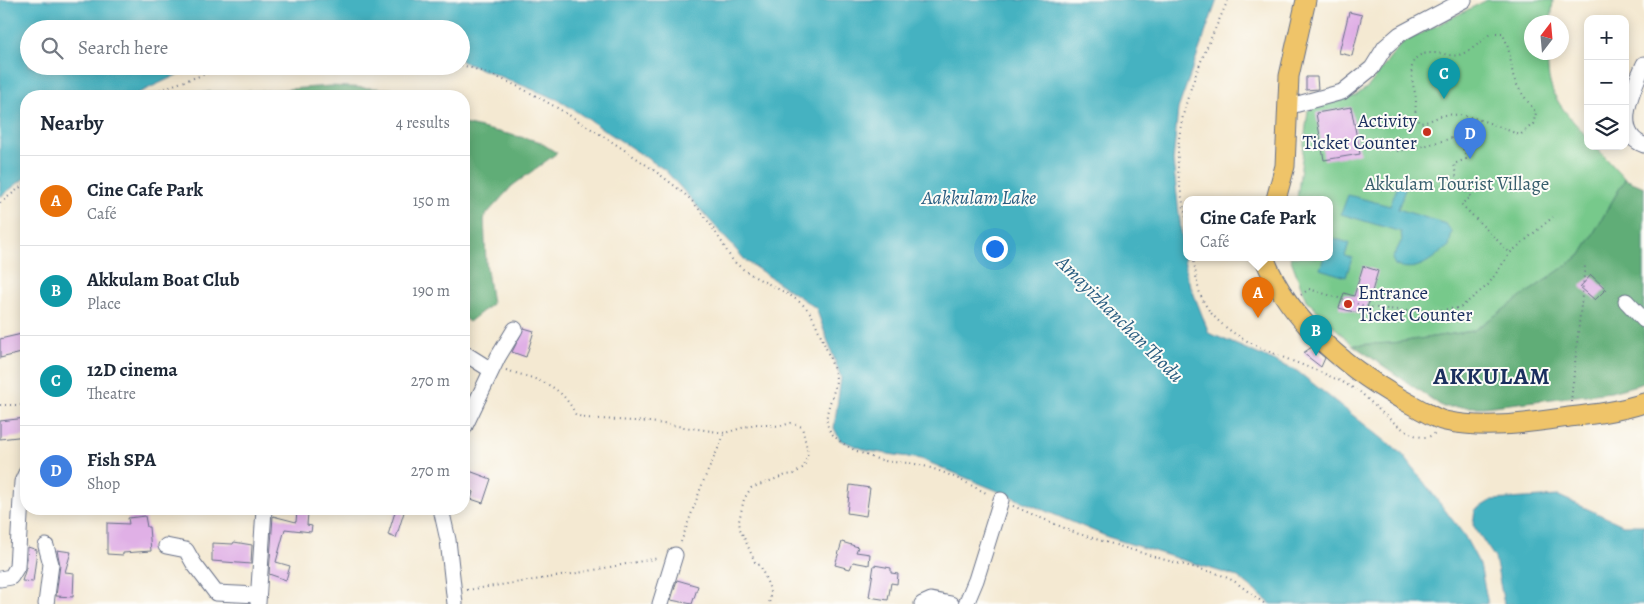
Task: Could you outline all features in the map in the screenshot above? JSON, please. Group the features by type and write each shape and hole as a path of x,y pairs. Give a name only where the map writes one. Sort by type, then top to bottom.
{"main road":[{"path":"1277,196 1285,166 1289,76 1306,0"},
{"path":"1266,261 1273,280 1289,304 1325,344 1385,391 1443,421 1488,426 1625,410 1644,403"}],"street":[{"path":"1287,108 1342,92 1372,68 1385,47 1400,34 1464,0"},
{"path":"1644,64 1628,102 1626,112 1628,128 1636,142 1644,145"},
{"path":"1626,301 1644,320"},
{"path":"470,415 491,370 515,329"},
{"path":"470,357 491,370"},
{"path":"966,604 976,580 1001,500"},
{"path":"0,579 11,577 17,567 20,515"},
{"path":"166,546 186,550 216,593 258,599 261,586 264,515"},
{"path":"442,515 448,540 455,597"},
{"path":"46,546 51,564 46,604"},
{"path":"660,604 675,555"},
{"path":"922,604 931,600 951,604"}],"path":[{"path":"1183,198 1178,167 1184,108 1199,67 1228,0"},
{"path":"1491,33 1502,33 1508,44 1514,77 1521,92 1536,113 1533,124 1520,135 1487,121 1470,118 1444,115 1431,122 1419,123 1414,112 1416,96 1410,79 1413,60 1418,56 1434,52 1458,56 1473,48 1491,33"},
{"path":"470,68 502,80 558,108 633,156 688,198 704,214 736,264 748,274 800,302 812,314 836,379 826,416 827,427 846,445 884,461 914,464 938,471 1076,533 1219,574 1234,581 1265,604"},
{"path":"159,90 202,75"},
{"path":"1470,118 1474,132"},
{"path":"1398,151 1474,132"},
{"path":"1474,132 1463,148 1466,159 1454,164 1457,182 1470,197 1461,204 1510,254"},
{"path":"0,203 20,188"},
{"path":"1289,304 1309,289 1368,307 1418,312 1460,308 1488,285 1510,254 1553,217"},
{"path":"1194,261 1201,297 1209,311 1222,326 1265,350 1342,380 1408,433 1418,438 1433,436 1443,421"},
{"path":"1570,417 1585,266"},
{"path":"491,370 494,372 501,369 541,380 570,404 576,415 586,418 650,422 725,433 755,424 780,426 790,423 802,427 808,453 804,467 794,474 786,475 751,488 744,499 739,521 740,529 755,562 761,566 763,574 769,582 771,594 769,604"},
{"path":"0,405 20,405"},
{"path":"455,597 675,555 725,433"}],"green space":[{"name":"Akkulam Tourist Village","path":"1487,0 1553,0 1552,15 1524,15 1524,60 1548,60 1549,80 1552,90 1563,109 1584,134 1584,150 1599,150 1625,179 1581,255 1473,331 1392,343 1353,345 1306,300 1291,261 1333,261 1333,196 1297,196 1308,110 1355,96 1368,87 1402,43"},
{"path":"330,86 393,90 276,90"},
{"path":"470,125 538,141 557,153 512,186 484,217 486,263 492,304 470,321"},
{"path":"1625,179 1644,187 1644,383 1611,392 1484,407 1443,407 1353,345 1392,343 1473,331 1581,255"}],"water":[{"name":"Aakkulam Lake","path":"0,0 1217,0 1178,109 1173,161 1183,261 1186,274 1209,333 1297,371 1403,455 1464,535 1480,565 1488,604 1271,604 1238,577 1108,537 921,459 869,451 840,440 834,428 841,378 816,308 746,261 665,170 559,100 470,65 470,20 20,20 20,75 177,75 145,90 20,90 20,182 0,197"},
{"path":"1402,175 1409,178 1398,209 1446,224 1452,232 1449,246 1424,264 1411,268 1395,265 1392,259 1402,240 1401,232 1341,214 1348,195 1390,206"},
{"path":"1333,238 1349,243 1345,256 1352,258 1346,277 1320,269 1323,261 1333,261"},
{"path":"1559,496 1623,525 1644,525 1644,604 1504,604 1495,558 1473,525 1475,510 1492,500"}],"building":[{"path":"1349,12 1362,15 1352,56 1339,53"},
{"path":"1306,77 1317,77 1318,89 1306,90"},
{"path":"1351,107 1360,154 1324,160 1316,113"},
{"path":"1363,266 1378,271 1365,315 1339,308 1344,293 1354,296"},
{"path":"1591,275 1606,289 1595,300 1580,287"},
{"path":"524,328 534,331 526,357 512,352"},
{"path":"20,334 20,353 0,358 0,339"},
{"path":"1312,347 1325,358 1321,367 1303,353"},
{"path":"20,419 20,437 0,439 0,421"},
{"path":"470,471 491,479 483,503 471,499 473,492 470,490"},
{"path":"850,485 870,488 866,516 847,513"},
{"path":"297,515 308,515 307,525 312,526 311,532 285,529 276,562 290,566 286,580 269,574 273,516 296,522"},
{"path":"394,515 403,515 396,538 388,535"},
{"path":"145,516 147,527 149,527 151,551 123,553 123,555 107,554 107,523 129,524 128,518"},
{"path":"234,542 252,545 251,564 212,561 212,543 233,544"},
{"path":"842,542 858,547 856,552 870,554 869,565 853,562 850,569 835,565"},
{"path":"28,547 37,550 33,582 22,581 26,568"},
{"path":"57,550 71,552 65,572 74,573 73,597 56,596 60,565"},
{"path":"874,565 891,568 891,573 898,574 897,584 891,583 888,600 869,597"},
{"path":"677,580 698,586 692,604 671,600"}],"place":[{"name":"12D cinema","path":"1444,99"},
{"name":"Activity Ticket Counter","path":"1427,132"},
{"name":"Fish SPA","path":"1470,159"},
{"name":"Entrance Ticket Counter","path":"1348,304"},
{"name":"Cine Cafe Park","path":"1258,318"},
{"name":"Akkulam Boat Club","path":"1316,356"}],"district":[{"name":"AKKULAM","path":"1492,376"}],"water label":[{"name":"Amayizhanchan Thodu","path":"1120,319"}]}
